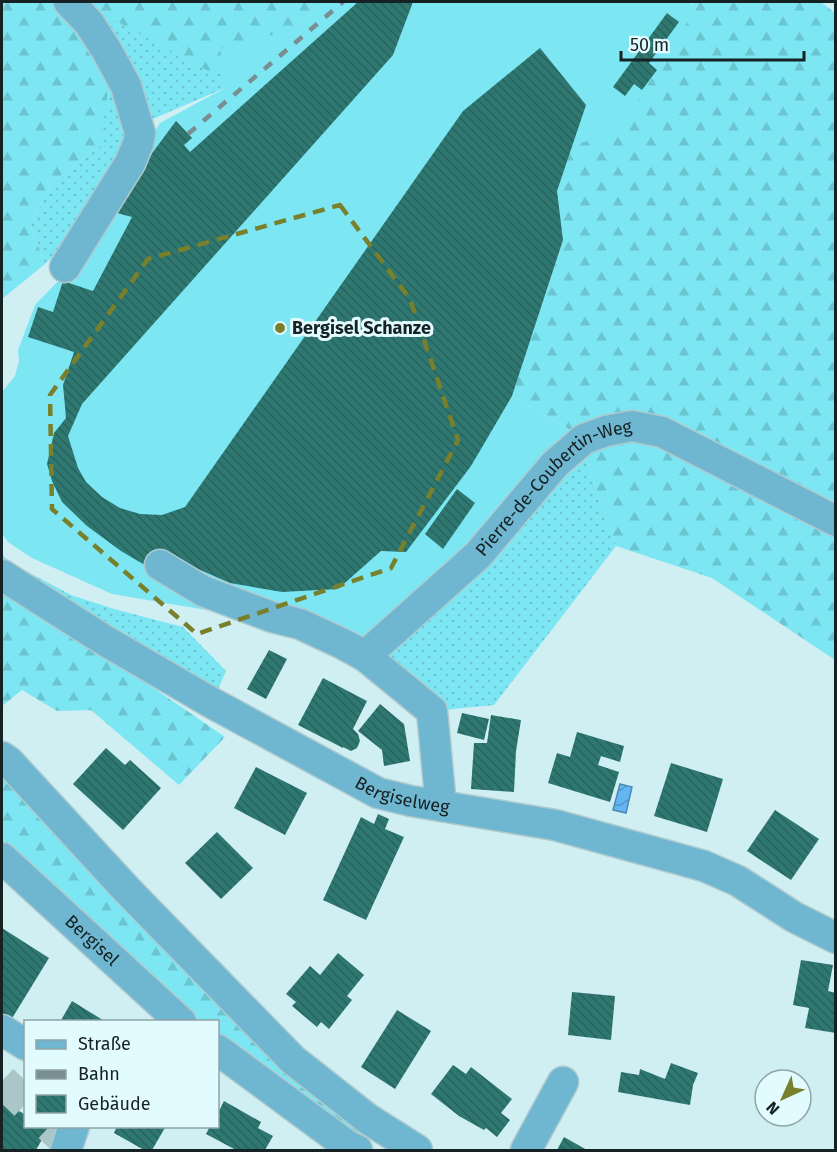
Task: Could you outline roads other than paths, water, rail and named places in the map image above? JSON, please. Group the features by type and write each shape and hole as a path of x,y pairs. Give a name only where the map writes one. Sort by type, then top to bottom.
{"street":[{"path":"64,267 130,163 141,133 126,86 107,51 89,23 69,2"},
{"name":"Pierre-de-Coubertin-Weg","path":"365,656 478,555 555,464 584,439 606,430 632,426 662,432 836,521"},
{"path":"160,566 203,591 331,637 365,656 432,711 441,806"},
{"name":"Bergiselweg","path":"2,575 104,640 212,703 370,789 388,796 555,825 704,866 738,881 794,917 836,938"},
{"path":"2,757 127,890 293,1060 368,1119 417,1150"},
{"name":"Bergisel","path":"2,858 179,1020"},
{"path":"2,1030 24,1044"},
{"path":"219,1051 357,1150"},
{"path":"526,1150 563,1082"},
{"path":"66,1150 73,1128"}],"water":[{"path":"620,784 632,787 626,813 613,810"}],"tunnel":[{"path":"2,1081 24,1102"},
{"path":"52,1128 75,1150"}],"railway":[{"path":"188,134 343,2"}],"place":[{"name":"Bergisel Schanze","path":"280,328"}]}
